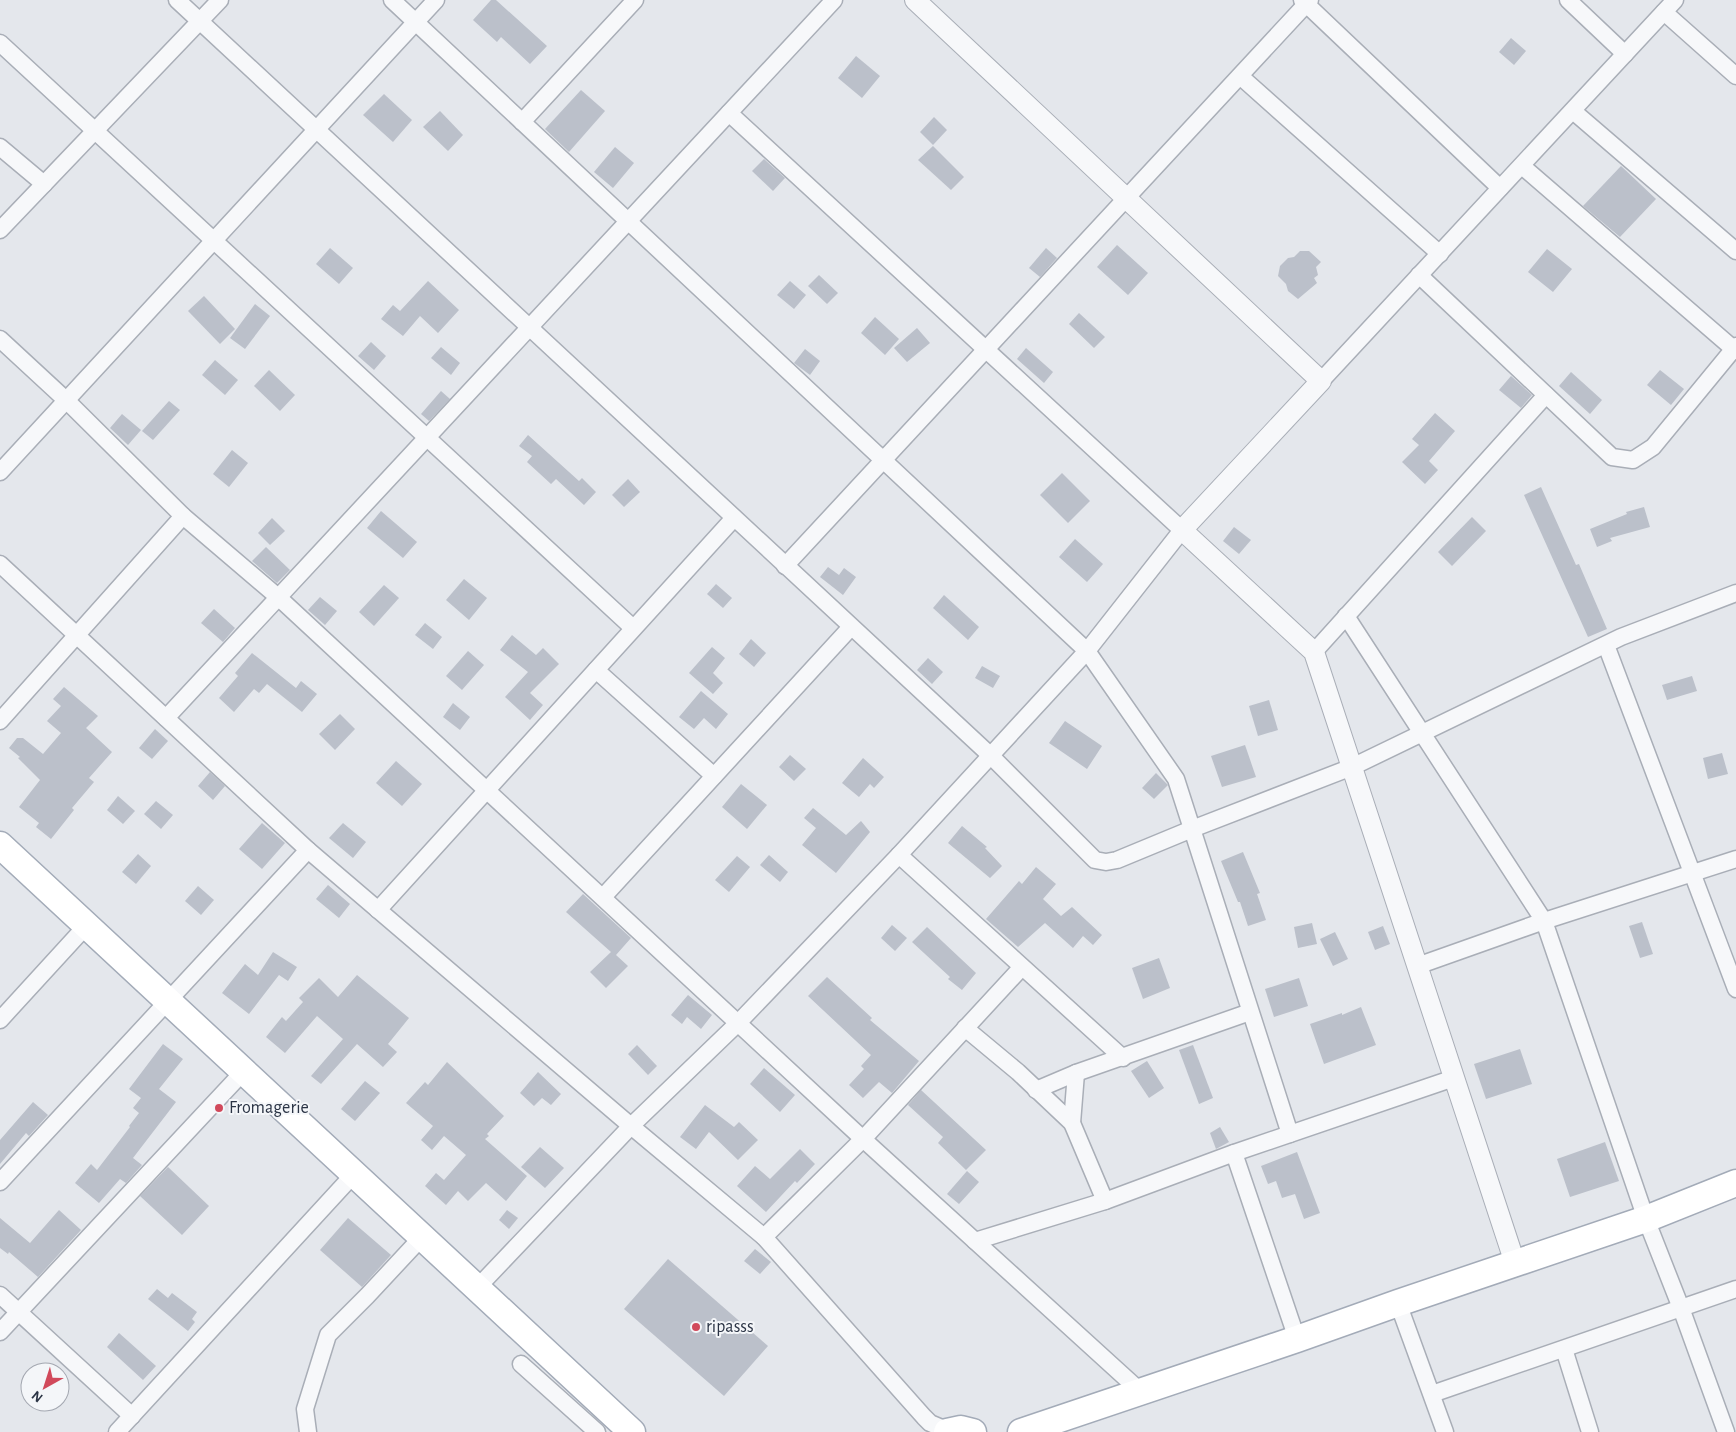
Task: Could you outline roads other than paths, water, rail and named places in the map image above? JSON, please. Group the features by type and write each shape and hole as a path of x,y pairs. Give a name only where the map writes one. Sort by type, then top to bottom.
{"main road":[{"path":"0,844 632,1432"},
{"path":"1021,1432 1646,1219 1736,1183"}],"street":[{"path":"177,0 990,755 1095,860 1106,862 1116,860 1352,767 1621,637 1736,593"},
{"path":"0,230 220,0"},
{"path":"392,0 1087,651 1176,779 1290,1134"},
{"path":"0,472 436,0"},
{"path":"522,122 635,0"},
{"path":"166,718 834,0"},
{"path":"915,0 1321,381"},
{"path":"1568,0 1625,54"},
{"path":"785,566 1240,76 1306,1 1500,188"},
{"path":"478,1287 631,1126 738,1023 899,855 1087,651 1182,530 1670,6 1736,76"},
{"path":"0,43 633,628"},
{"path":"1240,76 1440,254"},
{"path":"1573,111 1736,251"},
{"path":"729,113 1314,652 1515,1263"},
{"path":"0,147 44,184"},
{"path":"1419,275 1612,457 1634,460 1653,447 1735,349 1522,166"},
{"path":"0,339 66,400 183,516 278,597 863,1139 1140,1391"},
{"path":"1314,652 1546,395"},
{"path":"0,721 183,516"},
{"path":"378,910 734,518"},
{"path":"0,564 308,850 764,1237 945,1429"},
{"path":"1346,616 1544,921 1646,1219 1726,1432"},
{"path":"603,897 851,627"},
{"path":"1606,645 1736,989"},
{"path":"596,670 714,776"},
{"path":"0,1182 308,850"},
{"path":"899,855 1122,1058"},
{"path":"1417,966 1544,921 1736,860"},
{"path":"0,1020 87,925"},
{"path":"764,1237 863,1139 1022,968"},
{"path":"1036,1090 1076,1073 1250,1012"},
{"path":"965,1028 1072,1122 1105,1201"},
{"path":"0,1332 244,1071"},
{"path":"1072,1122 1076,1073"},
{"path":"975,1241 1105,1201 1234,1153 1454,1078"},
{"path":"1234,1153 1297,1339"},
{"path":"117,1432 354,1174"},
{"path":"308,1432 305,1409 328,1335 422,1236"},
{"path":"1432,1394 1736,1289"},
{"path":"0,1295 132,1416"},
{"path":"1398,1303 1445,1432"},
{"path":"1564,1349 1590,1432"},
{"path":"521,1364 597,1432"}],"place":[{"name":"Fromagerie","path":"219,1108"},
{"name":"ripasss","path":"696,1327"}]}
